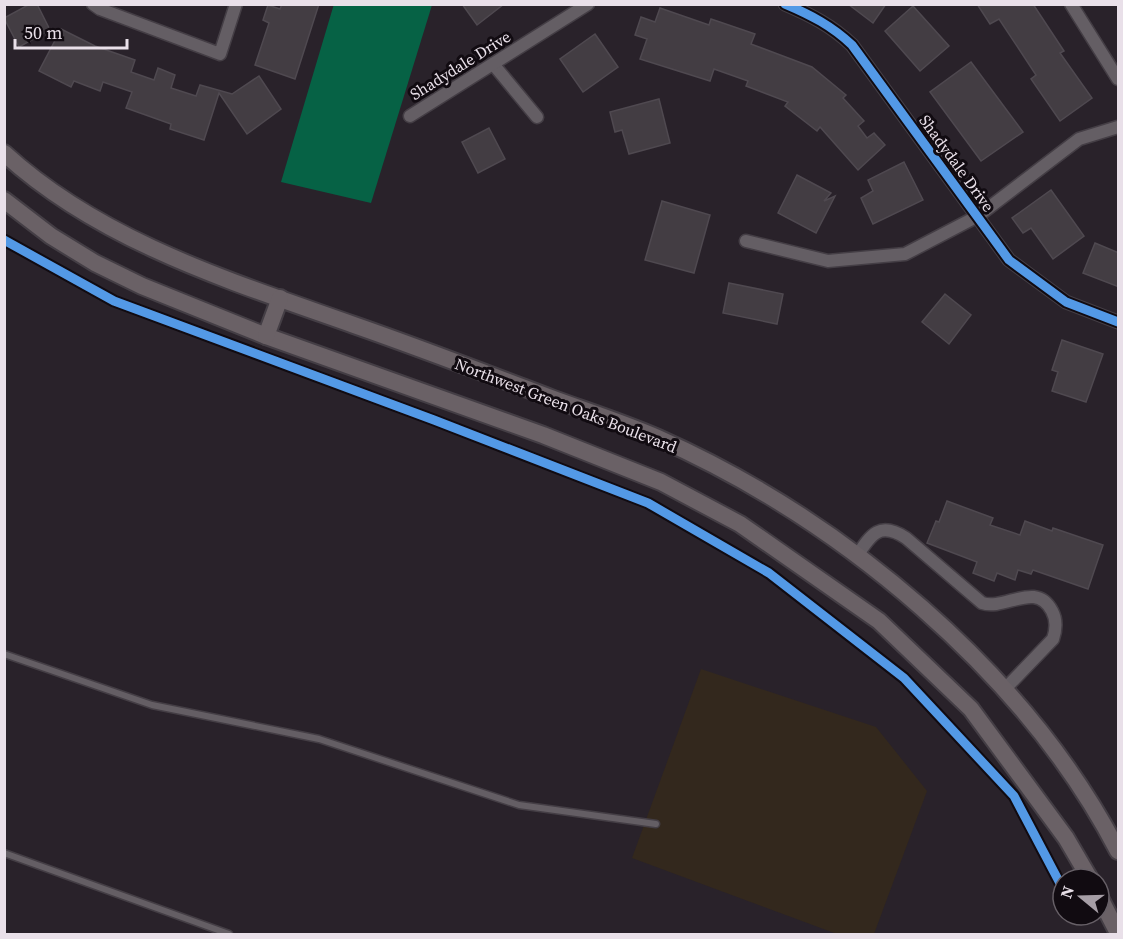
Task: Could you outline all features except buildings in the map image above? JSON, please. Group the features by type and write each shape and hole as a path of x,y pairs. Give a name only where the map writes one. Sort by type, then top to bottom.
{"main road":[{"name":"Northwest Green Oaks Boulevard","path":"4,153 26,173 88,214 166,255 657,438 789,508 857,556 908,596 956,639 1004,690 1062,760 1119,851"},
{"path":"4,200 51,236 95,263 142,286 266,336 543,435 661,482 740,524 879,621 971,709 1066,838 1083,867"},
{"path":"266,336 280,298"},
{"path":"1111,918 1119,933"}],"street":[{"path":"93,4 100,9 220,54 236,4"},
{"name":"Shadydale Drive","path":"410,116 588,4"},
{"name":"Shadydale Drive","path":"786,4 838,31 852,45 1009,260 1066,302 1119,322"},
{"path":"1072,5 1119,79"},
{"path":"493,64 537,117"},
{"path":"746,241 828,261 905,254 978,216 1078,139 1119,127"},
{"path":"857,556 871,536 884,530 898,534 982,603 996,605 1028,597 1038,598 1047,603 1055,618 1056,632 1052,642 1004,690"}],"lane":[{"path":"4,654 152,705 319,739 519,805 656,824"},
{"path":"4,853 229,934"}],"shaded area":[{"path":"701,669 876,727 927,791 874,934 837,934 632,858"}],"green space":[{"path":"334,4 432,5 371,203 281,182"}],"cycle path":[{"path":"785,4 821,22 852,45 1009,260 1066,302 1118,322"},
{"path":"4,240 114,301 434,420 648,503 769,573 904,678 1014,796 1051,867"}]}
